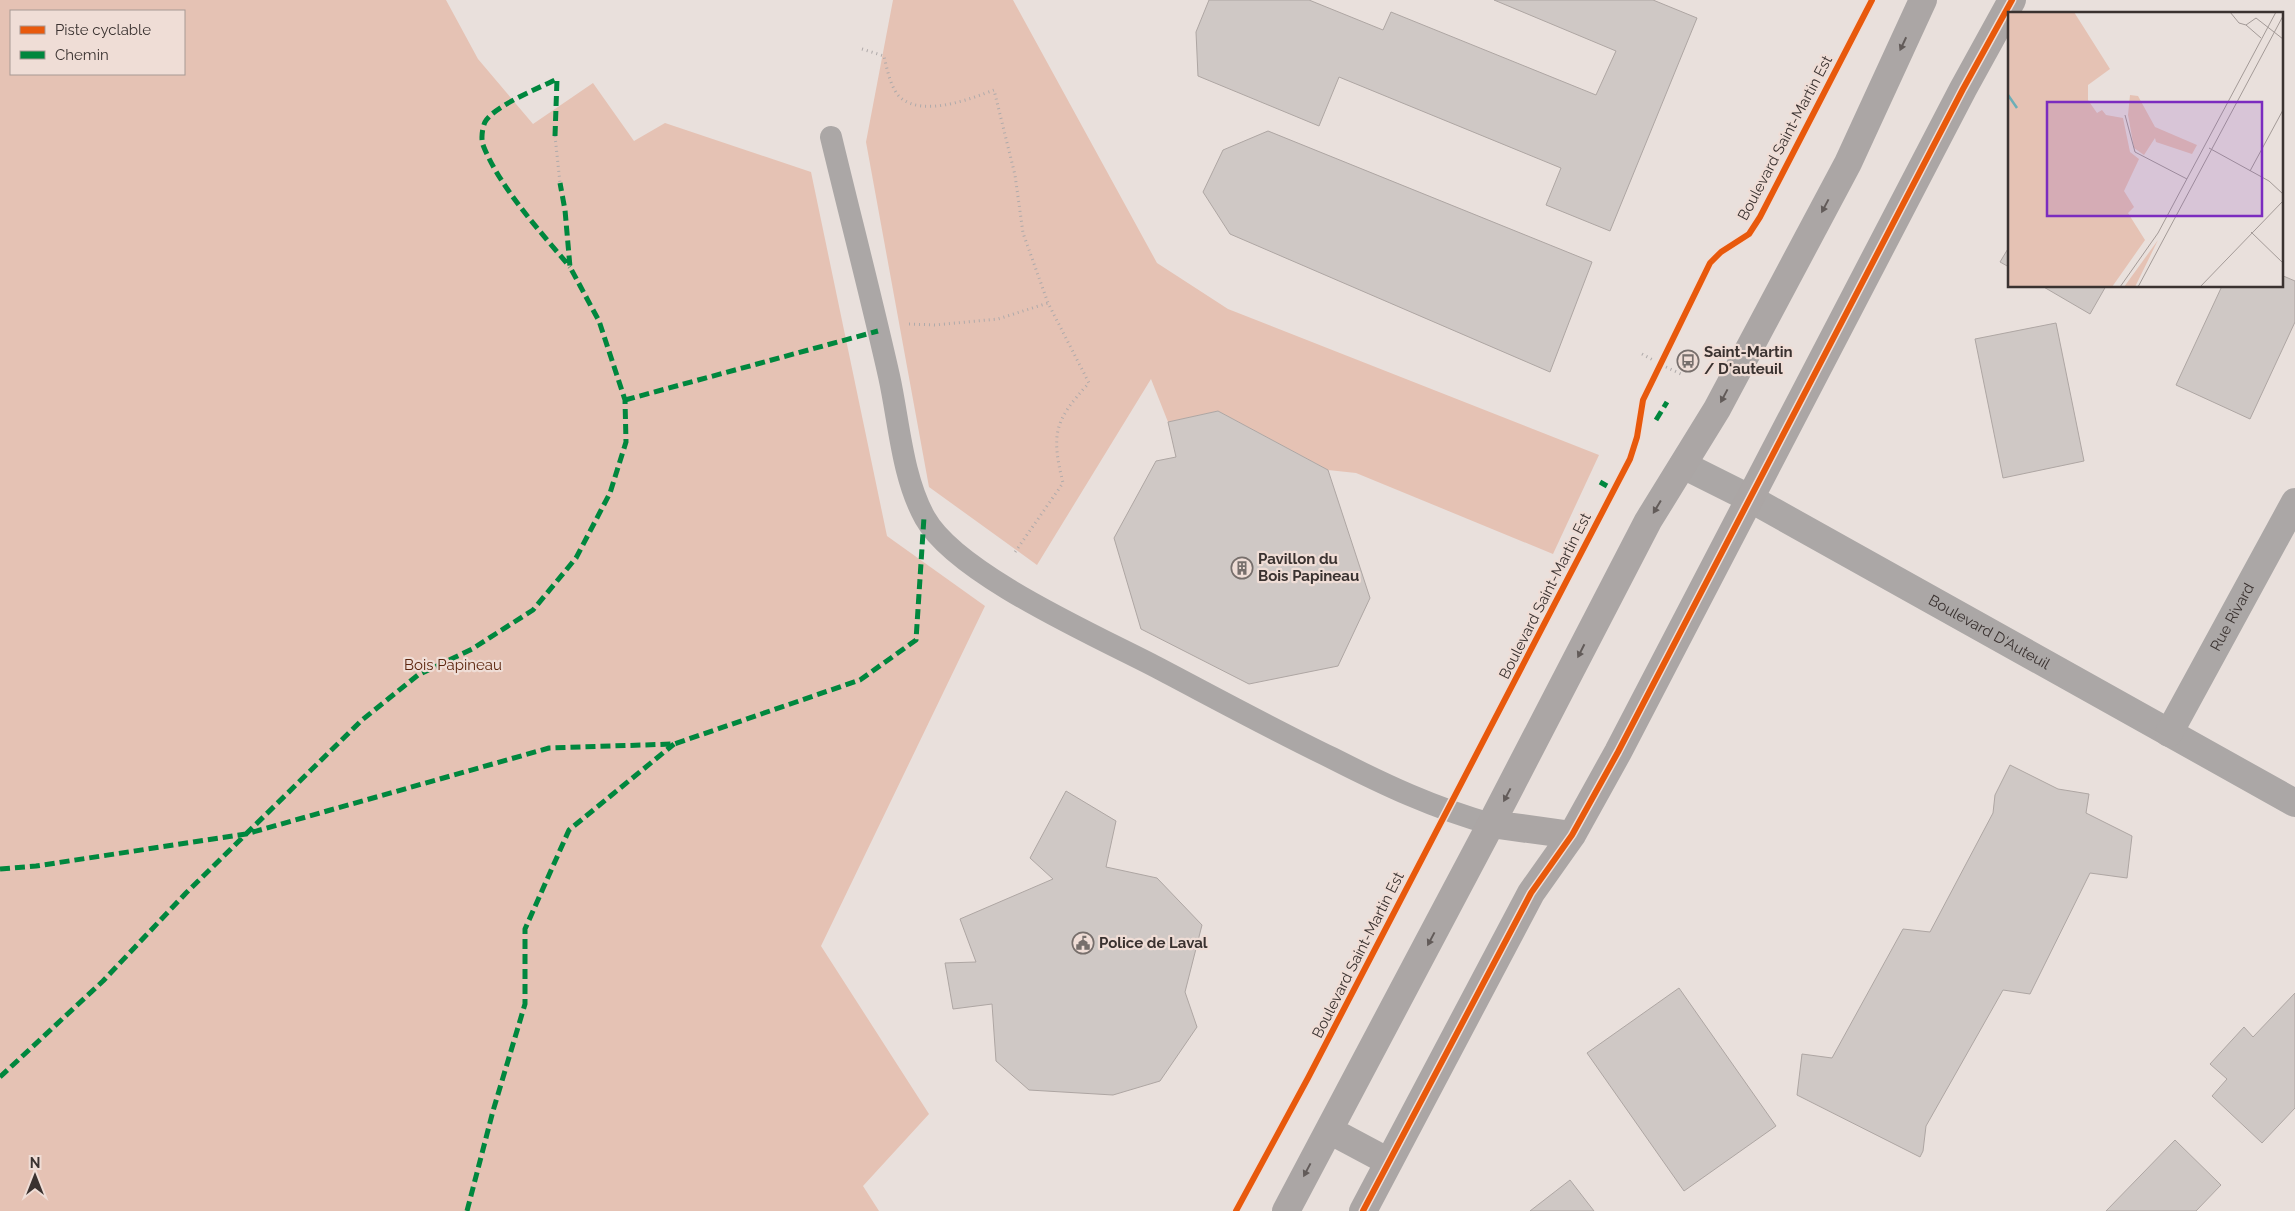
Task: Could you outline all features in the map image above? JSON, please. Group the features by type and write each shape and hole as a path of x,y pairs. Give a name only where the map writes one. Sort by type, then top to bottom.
{"main road":[{"path":"1286,1211 1491,824 1648,521 1717,409 1848,163 1923,0"},
{"path":"1363,1211 1531,893 1572,835 1751,499 1963,89 2012,0"},
{"path":"1491,824 1572,835"},
{"path":"1329,1130 1389,1162"}],"street":[{"name":"Boulevard D'Auteuil","path":"1683,465 1751,499 2295,803"},
{"name":"Rue Rivard","path":"2170,733 2295,502"}],"lane":[{"path":"831,137 878,330 912,485 924,517 937,536 951,550 998,582 1032,602 1332,758 1439,808 1491,824"}],"path":[{"path":"862,50 884,56 889,76 900,98 916,106 964,101 994,90 1015,175 1023,233 1048,303 1089,383 1068,406 1056,431 1057,460 1063,484 1008,562 998,582"},
{"path":"555,136 560,183"},
{"path":"878,330 912,323 935,325 998,320 1048,303"},
{"path":"1642,354 1653,360"},
{"path":"1666,367 1681,374"}],"green space":[{"name":"Bois Papineau","path":"0,0 446,0 478,59 533,124 593,83 634,141 665,123 811,172 887,536 985,606 821,946 929,1114 863,1186 879,1211 0,1211"},
{"path":"893,0 1013,0 1157,263 1228,309 1599,455 1553,554 1356,473 1328,470 1218,411 1168,422 1151,379 1037,565 929,487 866,142"}],"building":[{"path":"1209,0 1309,0 1383,30 1391,12 1596,95 1616,51 1494,0 1653,0 1697,18 1610,231 1546,205 1561,168 1339,77 1319,126 1198,76 1196,32"},
{"path":"1268,131 1592,262 1550,372 1230,234 1203,192 1223,150"},
{"path":"2008,249 2008,266 2000,262"},
{"path":"2282,275 2295,281 2295,322 2250,419 2176,385 2221,288 2282,288"},
{"path":"2045,288 2105,288 2090,314"},
{"path":"2056,323 2084,461 2003,478 1975,339"},
{"name":"Pavillon du Bois Papineau","path":"1218,411 1328,470 1370,598 1338,666 1249,684 1141,629 1114,538 1156,461 1176,457 1168,422"},
{"path":"2010,765 2058,789 2089,794 2086,813 2132,836 2127,878 2090,873 2030,994 2003,990 1926,1126 1923,1151 1920,1157 1797,1095 1802,1054 1832,1058 1903,929 1930,932 1993,813 1995,795"},
{"name":"Police de Laval","path":"1066,791 1116,821 1106,867 1157,878 1202,925 1185,992 1197,1027 1160,1081 1113,1095 1029,1090 996,1061 992,1004 953,1009 945,963 976,962 960,919 1053,879 1030,858"},
{"path":"1679,988 1776,1126 1684,1191 1587,1053"},
{"path":"2295,993 2295,1108 2262,1143 2212,1096 2227,1079 2210,1064 2244,1027 2253,1037"},
{"path":"2175,1140 2221,1185 2196,1211 2106,1211"},
{"path":"1570,1180 1594,1211 1530,1211"}],"marked path":[{"path":"555,136 557,79 507,104 490,116 485,122 482,140 490,161 510,193 570,267"},
{"path":"0,1077 103,981 186,893 362,720 418,675 472,649 533,610 576,558 610,493 626,442 625,400 599,321 570,267 565,210 560,183"},
{"path":"625,400 878,331"},
{"path":"1656,420 1667,402"},
{"path":"1600,482 1607,486"},
{"path":"0,869 36,866 246,834 549,748 674,744 860,680 916,640 924,517"},
{"path":"467,1211 493,1111 525,1004 525,929 569,830 674,744"}],"cycle path":[{"name":"Boulevard Saint-Martin Est","path":"1236,1211 1308,1078 1630,459 1637,437 1643,400 1710,263 1721,252 1749,234 1760,217 1872,0"},
{"path":"1363,1211 1531,893 1572,835 1618,752 1963,89 2012,0"}],"place":[{"name":"Saint-Martin / D'auteuil","path":"1688,361"},
{"name":"Pavillon du Bois Papineau","path":"1242,568"},
{"name":"Police de Laval","path":"1083,943"}]}
